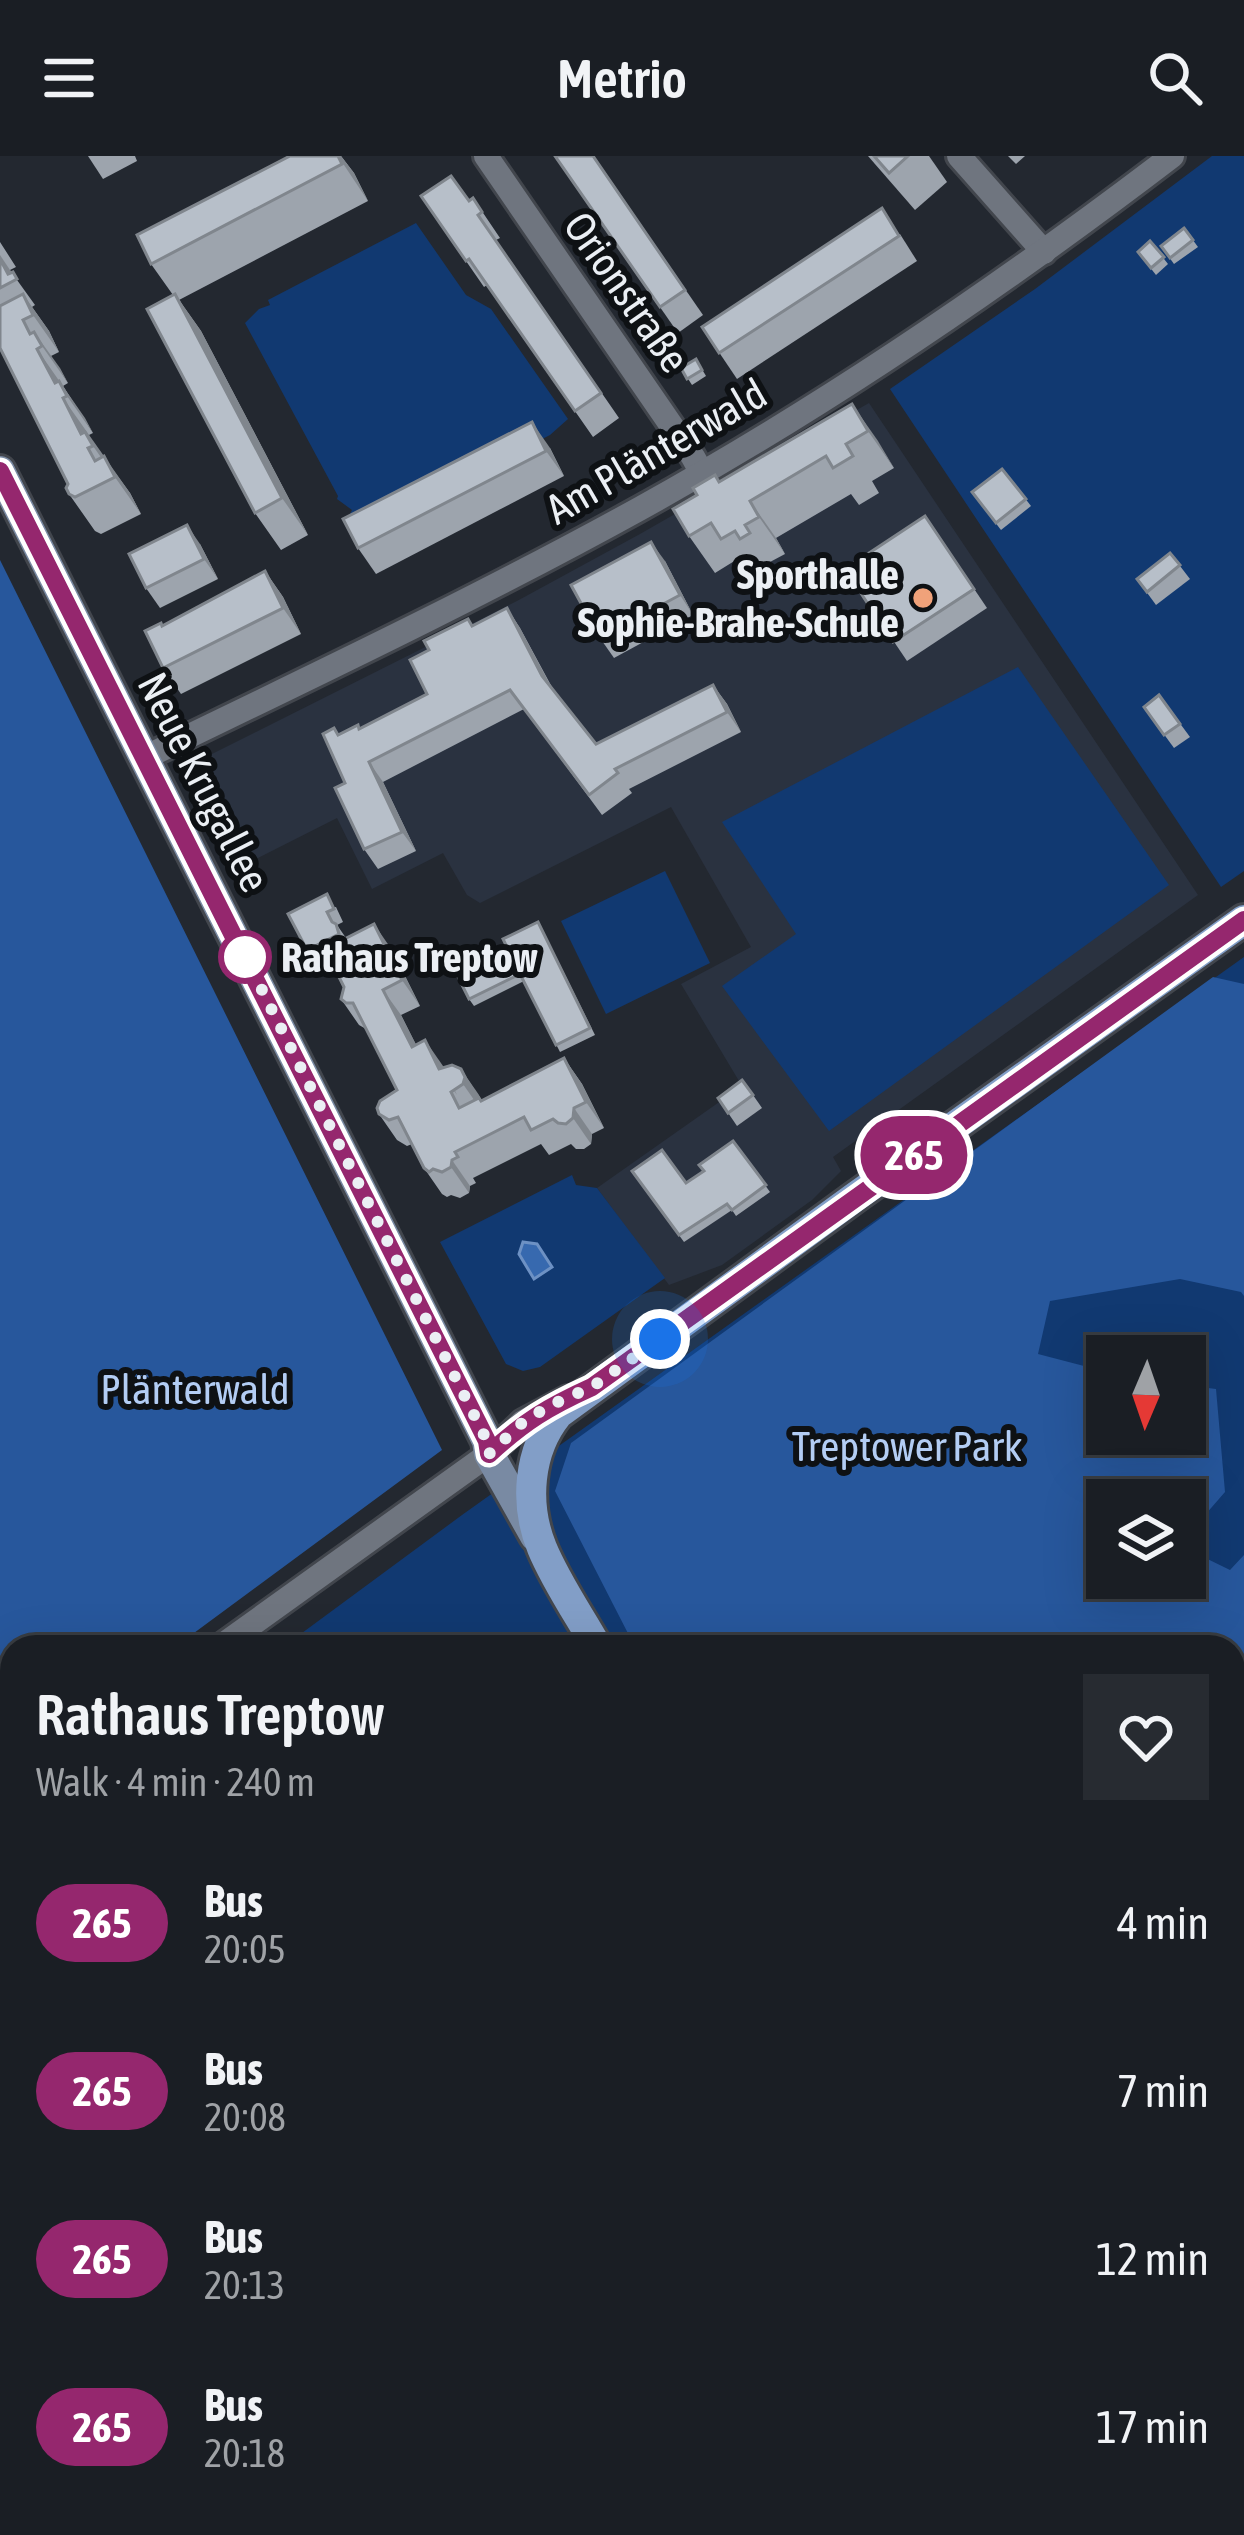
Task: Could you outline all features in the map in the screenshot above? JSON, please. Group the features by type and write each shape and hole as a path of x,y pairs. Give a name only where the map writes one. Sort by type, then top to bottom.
{"main road":[{"path":"590,1635 541,1546 532,1497 534,1460 543,1434 558,1414 1244,920"}],"street":[{"name":"Orionstraße","path":"486,156 701,473"},
{"path":"958,156 1044,252"},
{"name":"Am Plänterwald","path":"144,758 563,550 701,473 987,293 1172,156"},
{"name":"Neue Krugallee","path":"0,471 425,1316 487,1441 489,1454 541,1546"},
{"path":"237,1635 489,1454 523,1422 592,1387"}],"shaded area":[{"path":"869,403 1198,895 833,1157 841,1171 812,1200 722,1265 669,1285 597,1188 742,1086 681,984 751,947 671,807 480,903 467,895 443,853 372,889 337,818 246,864 196,762 517,601"},
{"path":"523,1242 537,1244 552,1267 534,1279 519,1254"}],"green space":[{"path":"1212,156 1244,156 1244,871 1221,887 890,389 1035,289"},
{"path":"416,223 466,295 491,309 568,419 550,435 369,527 349,516 352,510 337,499 245,323 270,305 268,300"},
{"name":"Plänterwald","path":"0,560 442,1450 191,1635 0,1635"},
{"path":"1018,667 1169,885 829,1131 722,986 796,934 722,822"},
{"path":"665,871 710,963 606,1014 561,921"},
{"name":"Treptower Park","path":"1244,957 1244,1635 299,1635"},
{"name":"Treptower Park","path":"1213,977 1244,984 1244,1296 1180,1279 1050,1301 1038,1354 1086,1367 1086,1455 1206,1455 1206,1388 1216,1389 1225,1492 1206,1514 1206,1479 1086,1479 1086,1599 1206,1599 1206,1558 1230,1570 1244,1555 1244,1635 629,1635 555,1491 571,1443"},
{"path":"572,1175 576,1185 597,1188 665,1278 540,1367 523,1371 506,1364 440,1242"}],"building":[{"path":"290,156 338,156 342,164 151,264 137,235"},
{"path":"555,156 593,156 685,290 660,307"},
{"path":"874,156 908,156 889,173"},
{"path":"451,176 469,201 473,198 482,212 478,215 601,393 575,411 421,196"},
{"path":"882,208 899,236 719,353 702,327"},
{"path":"1184,228 1193,240 1170,258 1161,246"},
{"path":"1150,241 1164,257 1151,268 1138,252"},
{"path":"0,259 8,274 13,272 17,279 0,288"},
{"path":"23,294 33,315 23,320 42,346 37,349 67,396 63,398 81,434 85,432 93,446 88,448 95,461 104,456 115,477 75,497 69,494 0,348 0,306"},
{"path":"175,294 282,498 255,513 147,309"},
{"path":"696,359 702,370 687,379 681,368"},
{"path":"852,404 868,431 846,444 853,456 833,468 826,456 750,501 759,517 745,525 750,533 740,539 735,531 721,539 711,523 689,536 673,509 697,495 693,488 715,475 719,482"},
{"path":"532,422 546,451 358,548 343,519"},
{"path":"1002,469 1026,499 996,523 972,492"},
{"name":"Sporthalle Sophie-Brahe-Schule","path":"925,516 974,589 893,642 845,569"},
{"path":"187,525 204,559 146,588 129,554"},
{"path":"651,542 680,595 600,638 571,585"},
{"path":"1170,553 1180,565 1147,592 1137,579"},
{"path":"265,571 283,608 163,668 145,631"},
{"path":"507,608 542,676 596,744 713,685 727,712 615,769 618,773 589,795 510,690 369,762 402,832 364,849 335,788 345,783 323,734 334,728 338,735 358,725 359,729 427,694 410,660 429,650 424,641 468,619 472,626"},
{"path":"1159,695 1180,724 1164,735 1144,707"},
{"path":"327,894 334,909 327,912 339,934 307,950 288,914"},
{"path":"538,922 590,1028 556,1045 520,974 469,999 456,973 507,947 503,939"},
{"name":"Rathaus Treptow","path":"374,924 402,980 383,990 412,1047 425,1040 439,1069 452,1065 461,1069 463,1084 451,1092 459,1108 564,1058 586,1102 574,1108 573,1118 566,1124 553,1119 531,1130 524,1117 455,1152 458,1157 442,1172 424,1168 398,1117 389,1120 379,1114 380,1101 397,1090 353,1003 341,999 344,987 325,949"},
{"path":"742,1080 753,1095 728,1113 718,1098"},
{"path":"733,1141 766,1185 732,1210 727,1204 679,1235 632,1171 662,1150 686,1183 704,1171 699,1165"}],"bus line":[{"name":"265","path":"0,471 394,1253 487,1441 489,1454 523,1422 592,1387 1244,920"}],"place":[{"name":"Sporthalle Sophie-Brahe-Schule","path":"923,598"},
{"name":"Rathaus Treptow","path":"245,957"}],"route":[{"path":"245,957 487,1441 489,1454 523,1422 592,1387 660,1339"}]}
